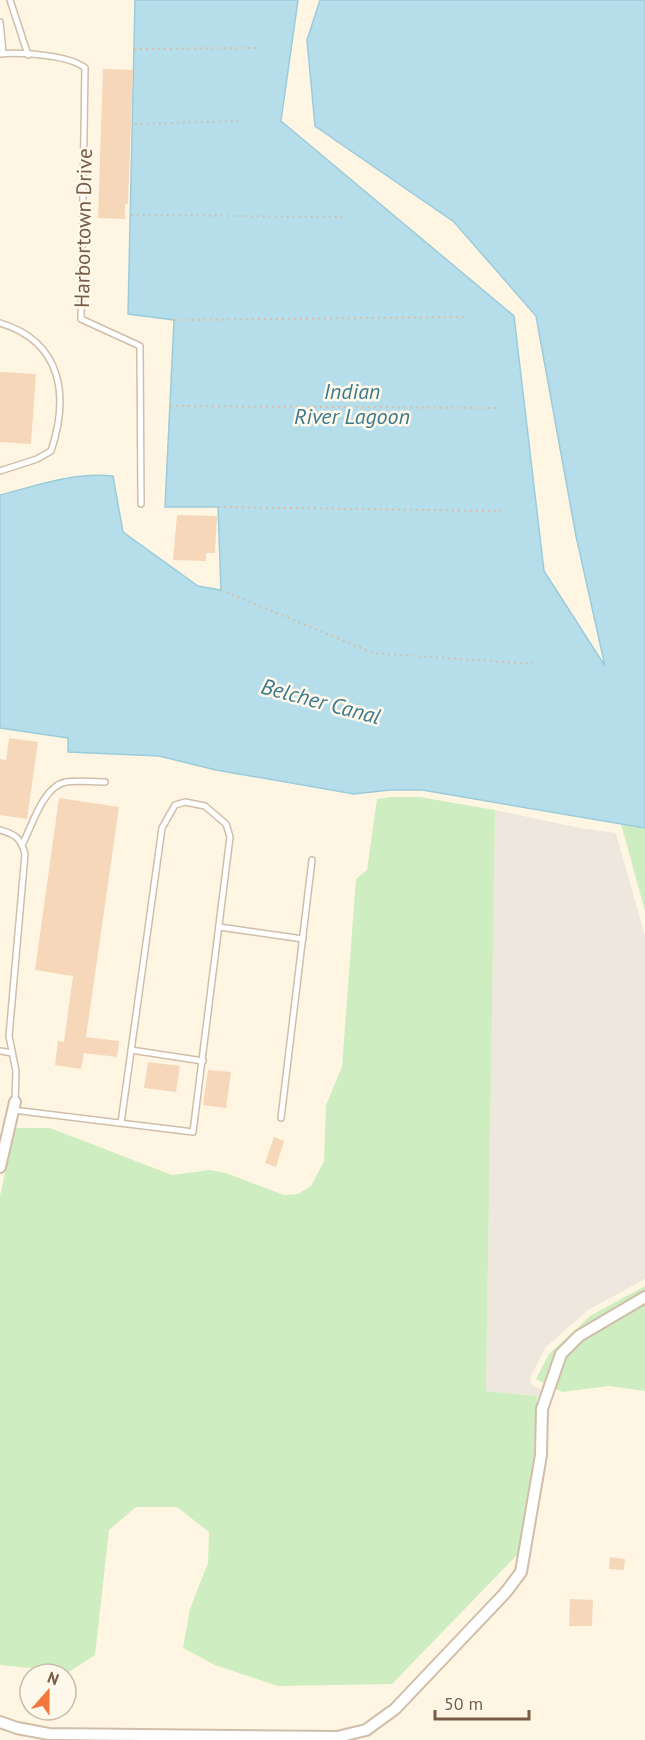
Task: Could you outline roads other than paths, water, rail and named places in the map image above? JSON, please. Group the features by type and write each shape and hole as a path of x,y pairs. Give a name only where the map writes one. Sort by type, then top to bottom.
{"street":[{"path":"0,1167 14,1106"},
{"path":"0,1722 49,1734 337,1737 366,1730 395,1709 506,1592 521,1572 541,1455 542,1409 561,1354 579,1336 645,1297"}],"lane":[{"path":"10,0 28,56"},
{"name":"Harbortown Drive","path":"0,22 1,54 62,56 78,62 85,68 81,319 140,346 141,504"},
{"path":"0,323 34,340 48,357 59,377 58,430 51,451 37,459 0,471"},
{"path":"23,843 46,797 57,786 64,782 105,782"},
{"path":"0,830 15,834 23,843 26,854 9,1036 16,1071 14,1106 121,1123 193,1132 230,837 226,824 205,806 185,802 175,806 162,828 121,1123"},
{"path":"281,1119 312,860"},
{"path":"219,927 303,939"},
{"path":"131,1050 203,1061"},
{"path":"0,1051 12,1053"}],"water":[{"name":"Indian River Lagoon","path":"135,0 298,0 281,121 514,316 544,571 605,666 576,536 536,316 454,222 315,126 307,40 320,0 645,0 645,828 422,790 390,790 354,794 216,770 159,756 68,752 68,738 0,728 0,495 70,478 113,476 123,532 198,586 221,590 218,507 165,507 174,320 128,314"}],"water label":[{"name":"Belcher Canal","path":"321,701"}]}
